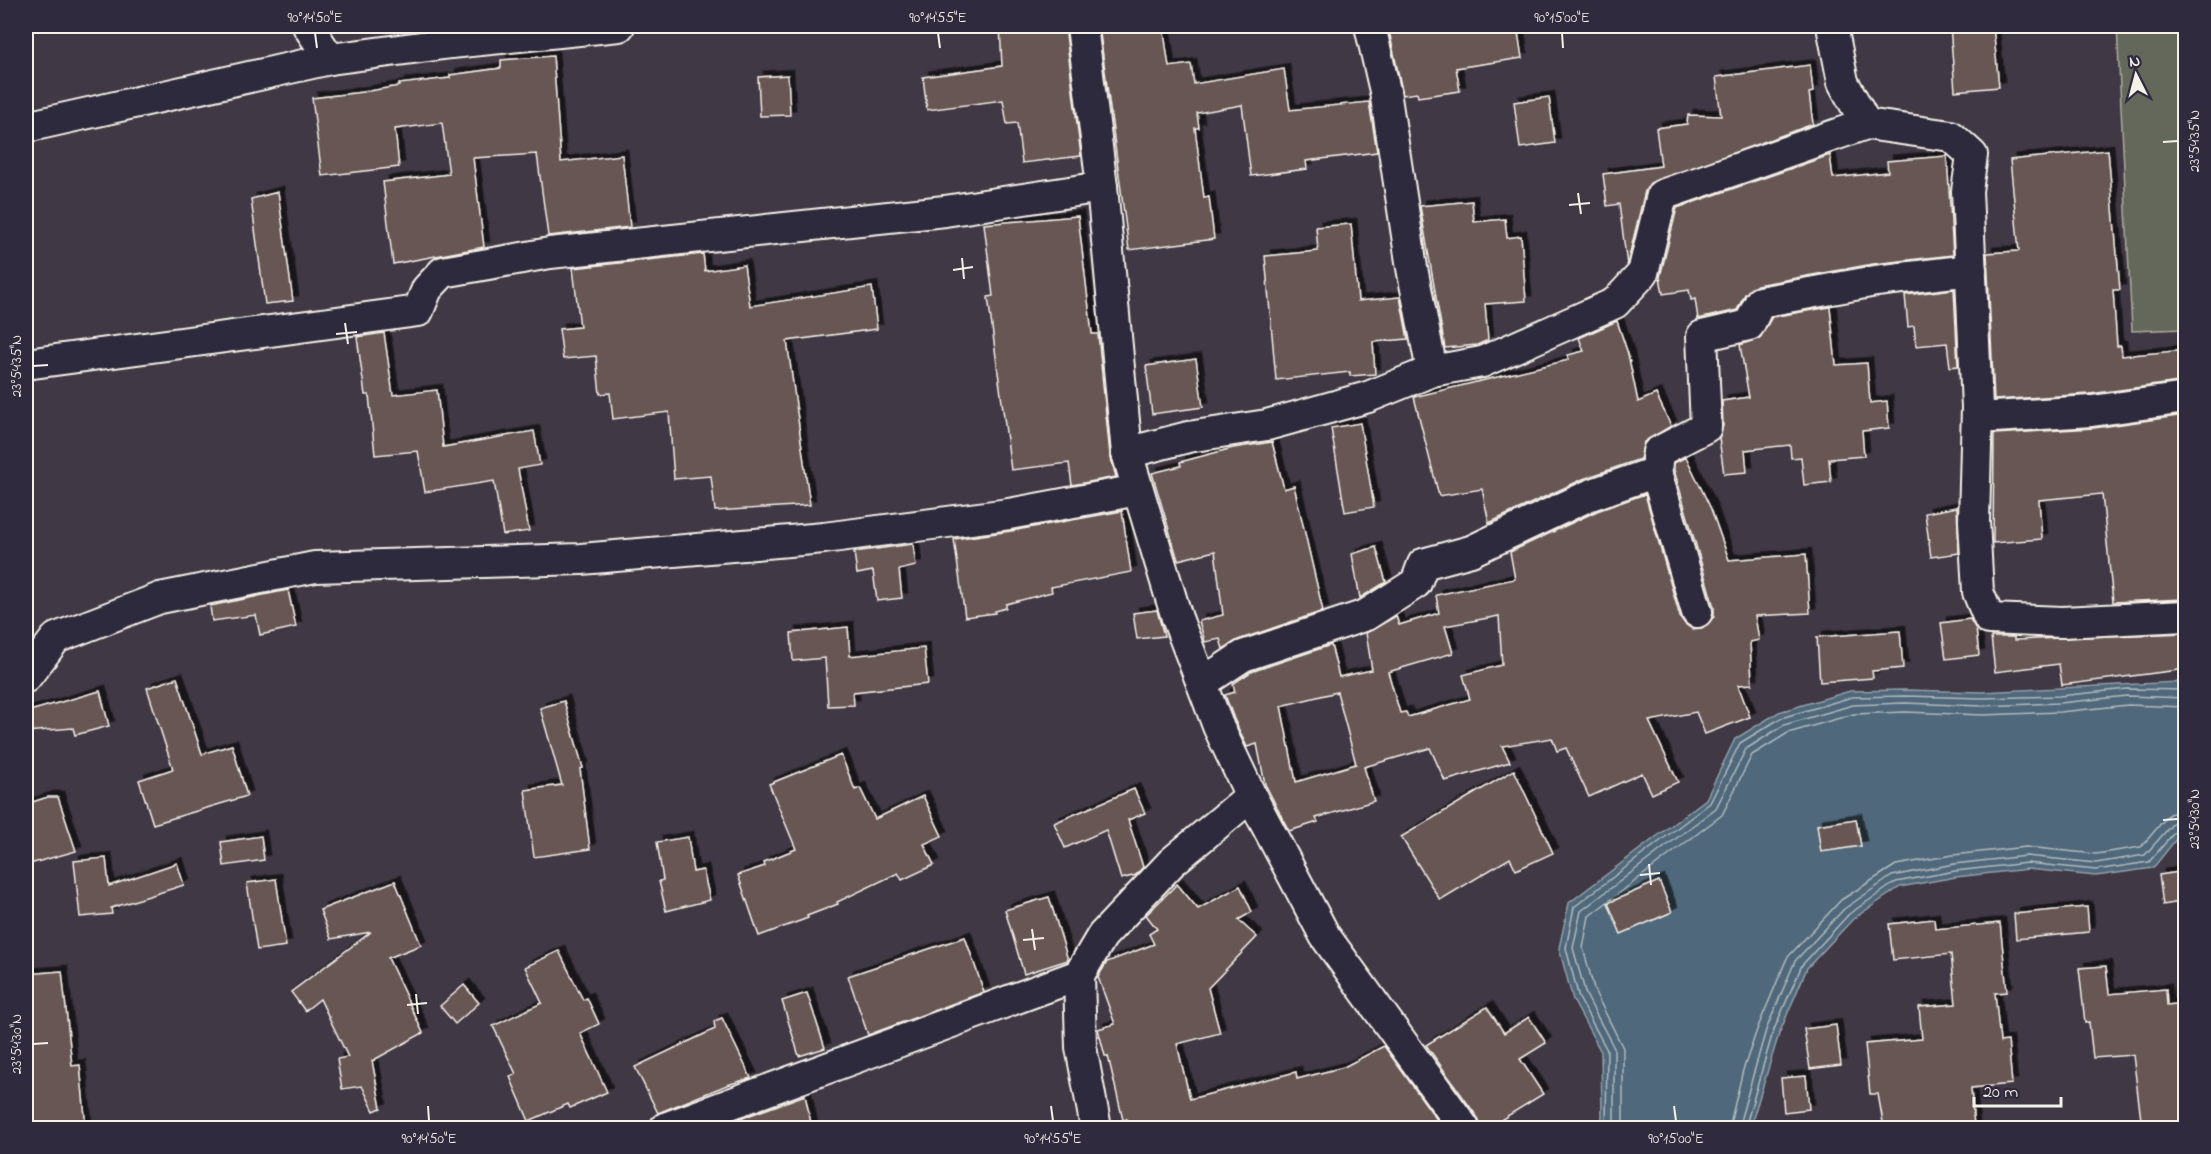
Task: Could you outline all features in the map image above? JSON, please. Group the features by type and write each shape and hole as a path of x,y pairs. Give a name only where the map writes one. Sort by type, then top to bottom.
{"street":[{"path":"308,26 330,59"},
{"path":"26,127 330,59 451,43 619,26"},
{"path":"1082,26 1102,187 1127,453 1177,618 1218,726 1251,796 1325,936 1464,1128"},
{"path":"1370,26 1385,91 1412,268 1432,371"},
{"path":"1832,26 1843,82 1866,124"},
{"path":"1127,453 1188,437 1278,422 1368,398 1432,371 1482,362 1615,303 1643,273 1662,195 1866,124 1951,136 1972,155 1967,192 1977,418 1974,521 1978,592 1989,619 2062,622 2186,616"},
{"path":"26,364 418,311 427,289 443,272 550,254 945,211 1102,187"},
{"path":"1697,612 1656,472 1658,452 1706,427 1701,336 1749,325 1760,302 1876,281 1971,270"},
{"path":"1977,418 2092,411 2186,398"},
{"path":"1202,683 1243,656 1366,615 1416,583 1423,564 1471,551 1590,495 1656,472"},
{"path":"26,677 56,638 149,602 315,567 581,559 824,538 1009,514 1138,490"},
{"path":"1096,1128 1081,1047 1079,975 1102,936 1172,862 1251,796"},
{"path":"665,1128 1079,975"}],"green space":[{"path":"2117,26 2185,26 2185,329 2132,331"}],"water":[{"path":"2179,682 2185,685 2185,828 2153,868 2096,876 2028,869 1956,877 1900,887 1853,919 1807,968 1779,1034 1750,1128 1600,1128 1602,1116 1601,1052 1573,1000 1559,948 1569,903 1706,799 1735,739 1779,712 1850,691 1982,692"}],"building":[{"path":"1000,26 1065,26 1081,156 1022,163 1017,123 1007,124 1003,100 927,110 923,77 1002,66"},
{"path":"1099,26 1163,26 1169,67 1191,64 1194,84 1284,69 1290,110 1369,102 1377,152 1306,161 1307,169 1251,176 1242,105 1197,113 1199,128 1195,128 1204,198 1209,197 1214,239 1129,250"},
{"path":"1388,26 1517,26 1522,58 1456,68 1460,91 1418,97 1417,93 1403,95"},
{"path":"1950,26 1993,26 1999,87 1955,91"},
{"path":"553,56 561,162 622,155 630,227 548,236 537,154 473,158 484,247 393,264 383,182 449,174 442,123 395,129 399,167 322,176 312,98 363,92 400,86 399,84 450,78 450,75 501,68 501,60"},
{"path":"1810,65 1813,92 1809,93 1813,124 1650,183 1645,191 1627,265 1619,204 1607,206 1603,174 1661,166 1656,128 1687,124 1688,115 1721,116 1716,77"},
{"path":"788,75 790,115 760,116 758,77"},
{"path":"1549,97 1555,143 1520,148 1514,102"},
{"path":"2108,150 2120,290 2113,290 2117,346 2121,346 2122,356 2186,350 2186,381 2090,394 1994,400 1987,253 2019,251 2010,160"},
{"path":"1830,155 1833,178 1888,172 1887,161 1947,156 1953,255 1873,264 1757,285 1745,294 1737,310 1698,319 1695,299 1691,300 1689,290 1663,294 1660,277 1677,208"},
{"path":"278,192 293,301 265,304 251,199"},
{"path":"1472,201 1474,222 1505,219 1507,238 1521,236 1526,301 1485,304 1488,340 1477,345 1445,348 1420,206"},
{"path":"1078,216 1092,334 1098,334 1110,455 1116,477 1072,485 1069,463 1011,470 988,297 993,296 984,224"},
{"path":"1351,224 1358,301 1400,297 1408,339 1373,342 1375,374 1350,376 1350,372 1276,380 1265,256 1318,251 1316,227"},
{"path":"703,254 705,271 744,265 750,306 872,287 877,329 787,341 810,505 715,511 711,476 674,479 669,412 613,419 610,393 600,394 596,356 563,359 559,329 580,327 573,268"},
{"path":"1954,289 1958,366 1950,367 1947,343 1916,346 1914,326 1908,327 1905,295"},
{"path":"1830,307 1836,365 1867,363 1870,403 1887,401 1889,428 1862,431 1864,456 1829,459 1831,482 1804,485 1801,457 1791,458 1790,445 1745,450 1747,472 1724,474 1719,438 1723,426 1722,401 1749,397 1740,345 1760,338 1772,317"},
{"path":"1617,321 1628,354 1638,402 1656,394 1671,426 1644,442 1640,459 1583,479 1489,523 1482,489 1439,496 1414,397 1569,360 1568,355 1584,351 1579,338"},
{"path":"384,333 393,395 437,390 443,447 534,431 540,465 518,469 529,531 503,535 494,481 425,492 418,451 375,455 369,395 365,395 357,337"},
{"path":"1196,359 1203,407 1152,414 1146,366"},
{"path":"2185,415 2186,599 2113,602 2102,494 2039,500 2042,539 1993,543 1994,434 2094,428"},
{"path":"1360,423 1374,507 1345,512 1331,428"},
{"path":"1272,442 1284,489 1294,486 1323,611 1238,640 1223,649 1220,639 1205,642 1199,621 1223,615 1215,551 1178,560 1152,473 1181,466 1180,462 1233,448"},
{"path":"1686,457 1711,509 1729,560 1806,554 1810,613 1755,616 1759,640 1750,642 1752,684 1738,685 1750,717 1705,734 1696,712 1649,721 1678,782 1652,794 1642,773 1589,797 1566,748 1557,751 1552,738 1502,746 1510,762 1445,781 1430,748 1364,767 1374,801 1316,818 1318,822 1289,831 1265,784 1257,744 1247,747 1234,719 1225,695 1235,692 1233,684 1251,672 1331,645 1339,677 1372,670 1366,633 1396,616 1399,625 1439,613 1436,595 1515,579 1510,552 1597,511 1645,494 1680,617 1692,629 1702,628 1714,617 1714,607 1674,470 1674,463","holes":["1499,616 1502,665 1463,675 1470,699 1408,717 1406,712 1400,713 1388,672 1453,653 1445,626","1337,692 1356,764 1296,782 1281,706"]},
{"path":"1957,507 1959,553 1931,557 1925,513"},
{"path":"1122,511 1131,572 1051,587 1052,592 1006,604 1006,608 995,611 995,613 965,617 954,539"},
{"path":"913,544 916,566 899,570 902,598 877,601 873,571 857,574 854,552"},
{"path":"1376,547 1386,582 1360,598 1352,554"},
{"path":"288,590 296,627 260,635 256,615 212,621 210,606"},
{"path":"1157,610 1164,636 1137,639 1133,613"},
{"path":"1970,619 1976,629 1979,655 1946,659 1941,623"},
{"path":"848,627 850,656 924,648 928,684 853,692 854,705 828,706 825,658 793,661 791,633"},
{"path":"1900,631 1903,668 1872,671 1873,678 1820,682 1817,637"},
{"path":"2186,633 2186,669 2062,685 2059,664 1995,672 1991,637 2014,637 2014,640"},
{"path":"177,678 202,754 232,745 247,796 153,824 139,780 173,769 147,688"},
{"path":"100,691 109,726 75,735 73,728 26,732 26,712"},
{"path":"564,701 583,768 580,769 590,849 534,857 525,790 562,785 540,708"},
{"path":"841,755 855,790 860,788 875,819 923,796 942,836 924,844 934,865 902,880 898,873 837,902 838,904 807,916 808,918 759,936 738,875 765,866 764,862 796,849 769,784"},
{"path":"1514,770 1553,853 1516,870 1510,858 1440,900 1401,837"},
{"path":"1134,789 1145,813 1128,820 1143,867 1136,875 1121,879 1106,830 1065,848 1054,823"},
{"path":"48,797 58,797 76,851 26,865 26,804"},
{"path":"1856,819 1861,846 1821,852 1817,825"},
{"path":"261,836 264,860 224,866 221,842"},
{"path":"688,837 693,872 703,870 710,900 666,911 659,881 663,880 657,842"},
{"path":"106,858 109,886 177,863 184,885 111,908 112,914 80,917 74,861"},
{"path":"2186,871 2186,901 2163,905 2159,875"},
{"path":"276,879 286,946 257,950 247,883"},
{"path":"395,881 421,945 388,958 423,1033 372,1061 381,1108 374,1111 362,1086 342,1089 337,1059 348,1057 320,999 305,1011 291,992 371,932 331,939 320,910"},
{"path":"1659,881 1672,912 1621,934 1608,903"},
{"path":"1177,884 1198,909 1240,886 1252,912 1238,920 1257,937 1208,988 1220,1033 1177,1044 1190,1099 1296,1072 1297,1079 1344,1067 1384,1046 1443,1128 1128,1128 1127,1119 1123,1120 1108,1056 1105,1056 1098,1029 1115,1024 1098,977 1107,962 1154,944 1149,934 1157,929 1146,915"},
{"path":"1049,897 1068,960 1024,974 1005,910"},
{"path":"2087,907 2089,932 2016,939 2014,914"},
{"path":"1934,919 1935,929 2000,923 2007,992 1995,993 2000,1042 2008,1041 2012,1084 1971,1088 1974,1128 1884,1128 1878,1094 1870,1094 1865,1044 1922,1039 1919,1007 1956,1004 1951,954 1893,960 1889,924"},
{"path":"965,937 984,992 868,1035 848,976"},
{"path":"559,951 583,1000 587,998 599,1024 580,1033 607,1092 570,1108 568,1104 529,1121 510,1077 516,1074 493,1026 542,1003 525,967"},
{"path":"2106,966 2109,994 2166,989 2167,1005 2186,1003 2186,1128 2142,1128 2133,1055 2093,1058 2089,1022 2085,1023 2079,968"},
{"path":"62,971 72,1066 80,1065 86,1128 26,1128 26,974"},
{"path":"464,985 479,1003 455,1024 440,1006"},
{"path":"807,993 825,1048 799,1056 782,1001"},
{"path":"1487,1007 1504,1033 1529,1017 1546,1043 1520,1059 1543,1094 1488,1128 1481,1128 1478,1118 1426,1045"},
{"path":"722,1018 751,1078 727,1085 658,1113 635,1067 715,1029 714,1021"},
{"path":"1836,1025 1841,1065 1810,1069 1804,1029"},
{"path":"1806,1076 1809,1109 1784,1112 1781,1078"},
{"path":"805,1095 812,1128 736,1128 734,1121"}]}
